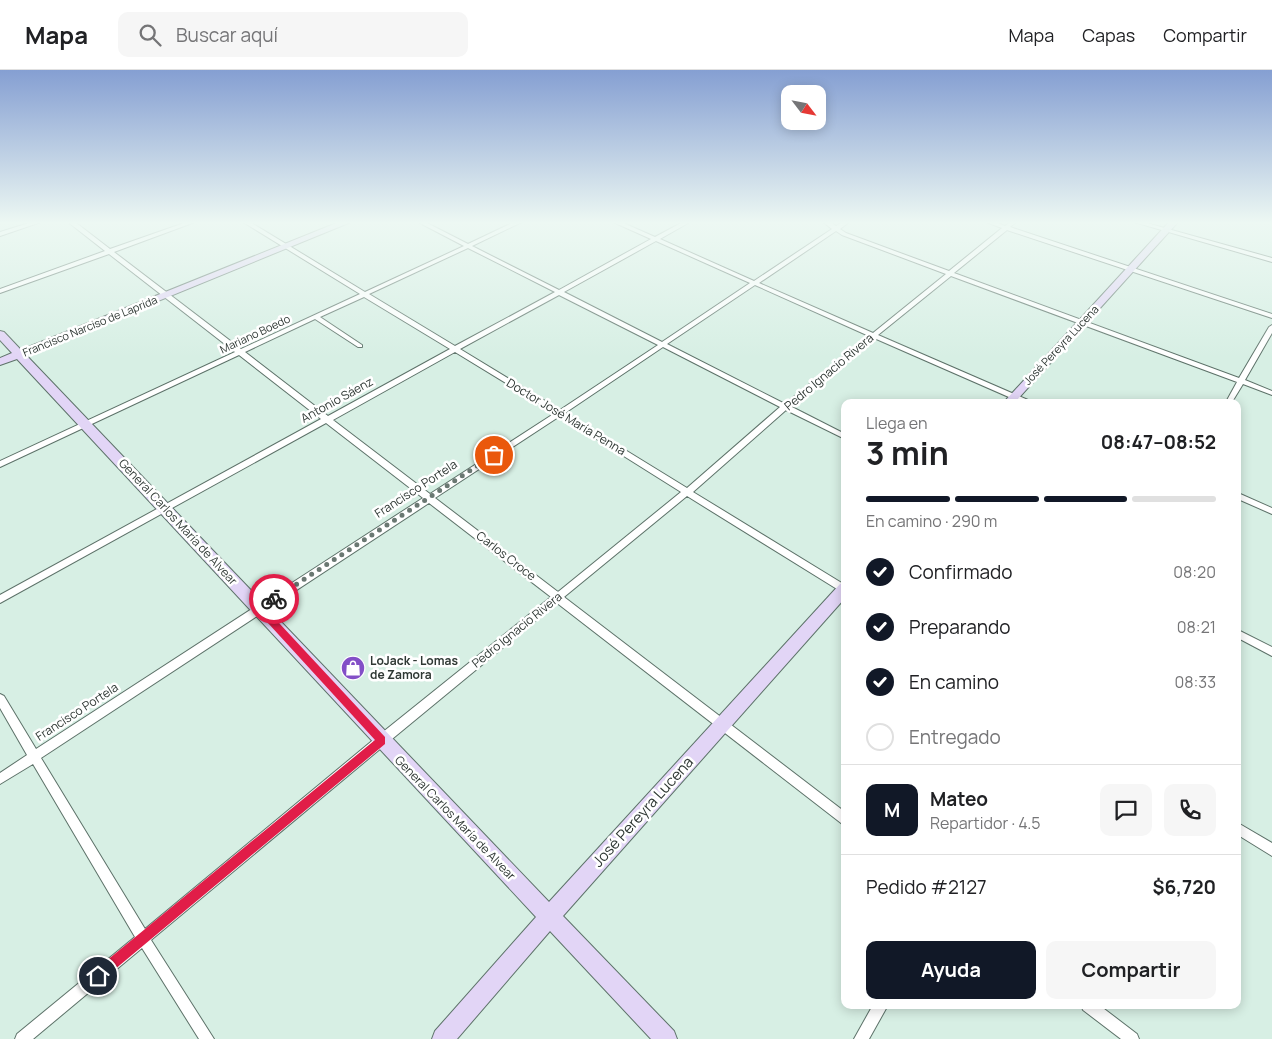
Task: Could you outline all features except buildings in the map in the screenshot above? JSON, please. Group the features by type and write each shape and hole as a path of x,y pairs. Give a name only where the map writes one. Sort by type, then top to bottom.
{"street":[{"path":"0,291 67,267"},
{"name":"Carlos Croce","path":"130,267 841,816"},
{"name":"Francisco Narciso de Laprida","path":"0,362 235,267"},
{"name":"Doctor José María Penna","path":"320,267 841,587"},
{"name":"Mariano Boedo","path":"0,464 422,267"},
{"path":"510,267 841,435"},
{"name":"Antonio Sáenz","path":"0,599 606,267"},
{"path":"718,267 1009,399"},
{"name":"Francisco Portela","path":"0,780 429,497 560,413 778,267"},
{"path":"931,267 1272,392"},
{"name":"Pedro Ignacio Rivera","path":"22,1039 382,740 687,492 785,407 957,267"},
{"path":"1122,267 1272,316"},
{"name":"José Pereyra Lucena","path":"1012,399 1133,267"},
{"path":"316,317 360,346"},
{"path":"1230,399 1272,327"},
{"name":"General Carlos María de Alvear","path":"0,334 666,1039"},
{"path":"1241,497 1272,511"},
{"name":"José Pereyra Lucena","path":"443,1039 550,916 841,593"},
{"path":"1241,636 1272,652"},
{"path":"0,699 36,756 143,938 207,1039"},
{"path":"1241,831 1272,850"},
{"path":"862,1039 879,1009"},
{"path":"1093,1009 1132,1039"}],"way so far":[{"path":"274,599 494,455"}],"place":[{"name":"LoJack - Lomas de Zamora","path":"353,668"}],"route":[{"path":"98,976 382,740 260,608 274,599"}]}
